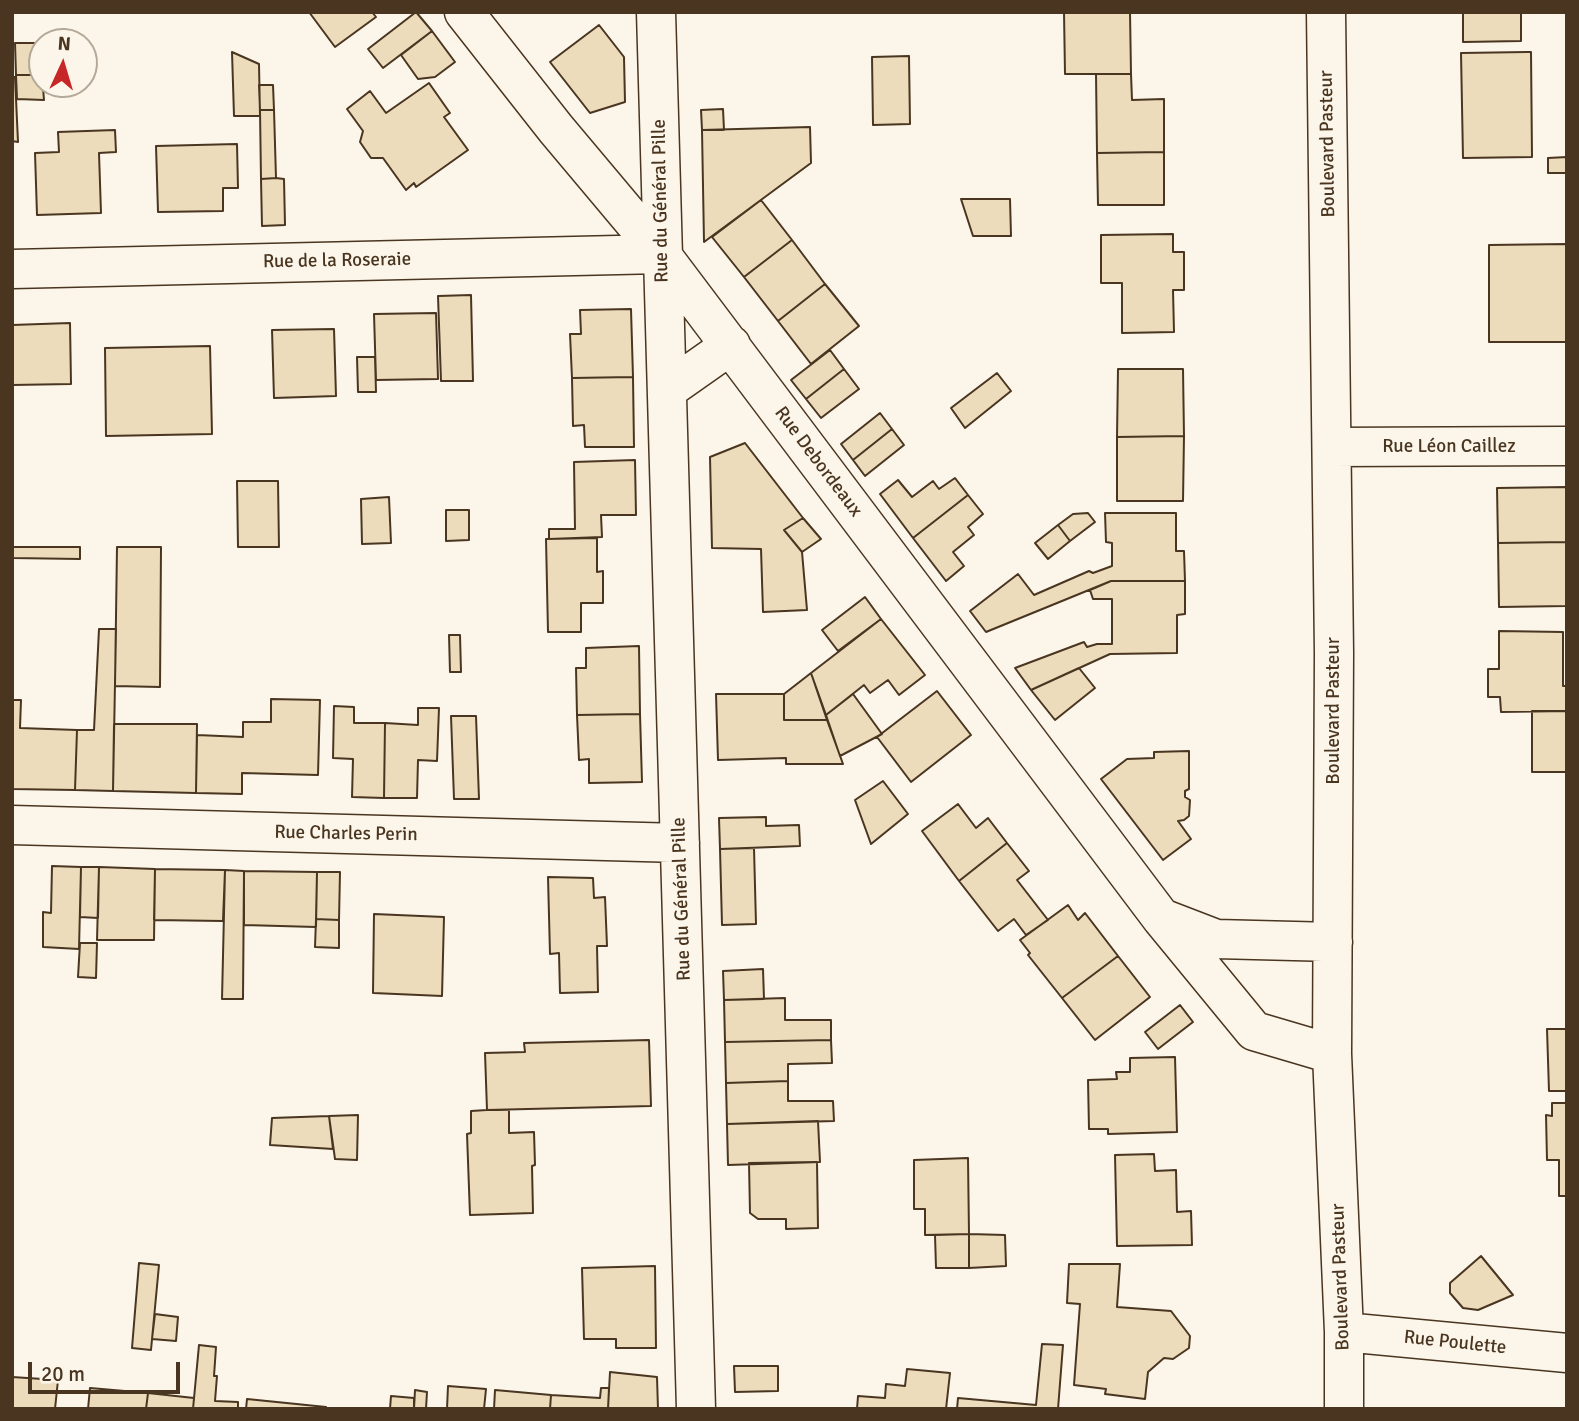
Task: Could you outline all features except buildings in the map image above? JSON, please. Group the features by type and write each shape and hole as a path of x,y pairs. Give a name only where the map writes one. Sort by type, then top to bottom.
{"street":[{"name":"Rue Debordeaux","path":"464,12 556,129 662,254 1162,919 1254,1031 1332,1054"},
{"name":"Rue du Général Pille","path":"656,12 696,1409"},
{"name":"Boulevard Pasteur","path":"1326,12 1334,653 1332,1054 1344,1332 1343,1409"},
{"name":"Rue de la Roseraie","path":"12,269 662,254"},
{"path":"667,390 731,345"},
{"name":"Rue Léon Caillez","path":"1332,447 1567,446"},
{"name":"Rue Charles Perin","path":"12,825 680,843"},
{"path":"1162,919 1216,939 1333,942"},
{"name":"Rue Poulette","path":"1344,1332 1567,1353"}]}
